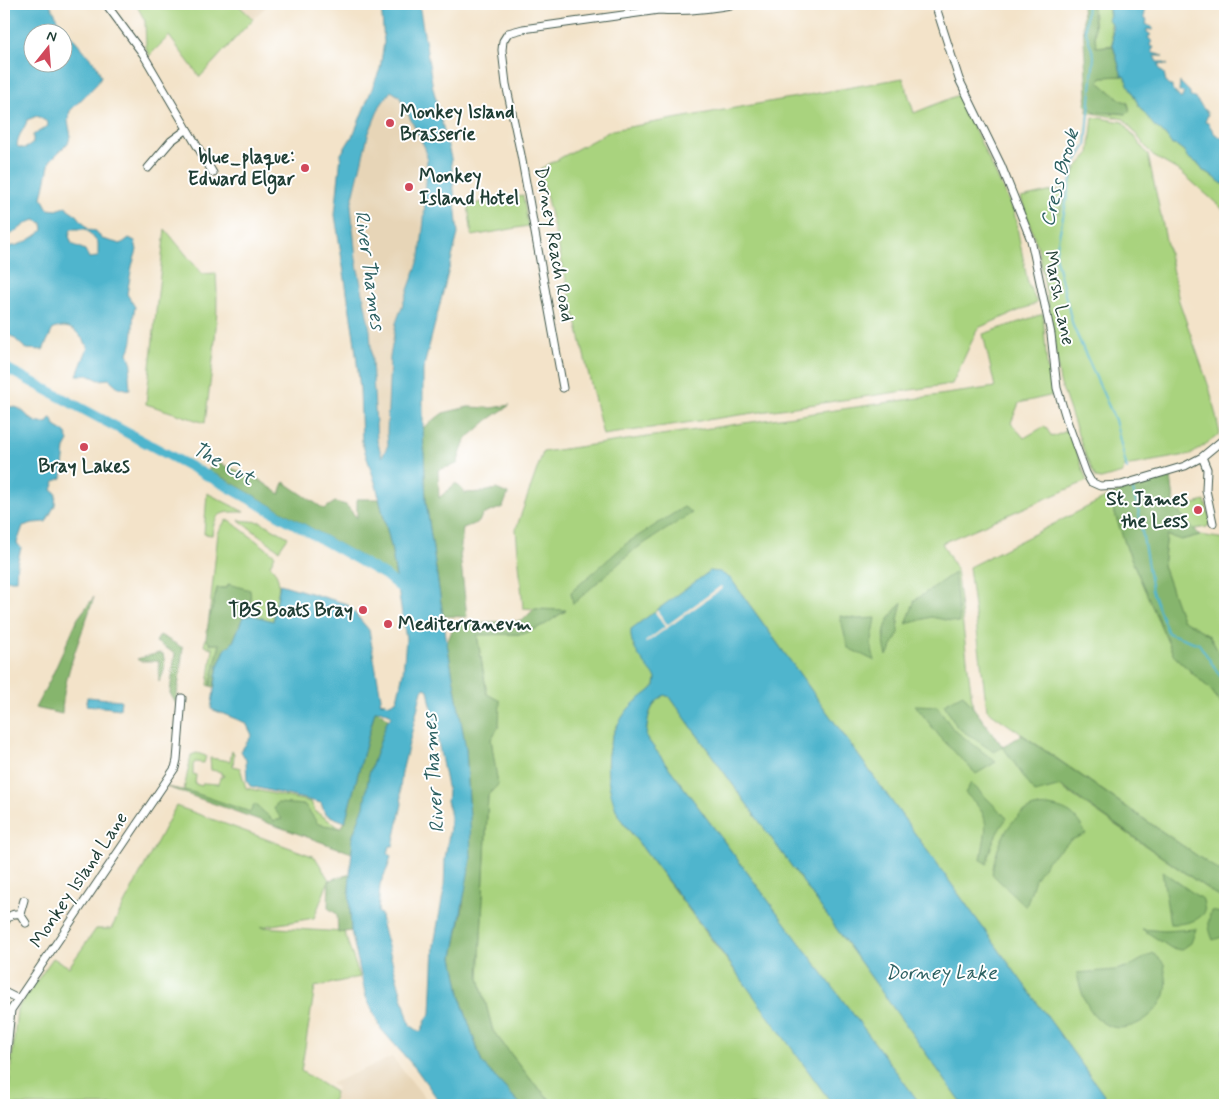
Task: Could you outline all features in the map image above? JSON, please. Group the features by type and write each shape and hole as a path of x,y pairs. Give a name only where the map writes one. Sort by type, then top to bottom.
{"street":[{"path":"106,4 143,54 213,173"},
{"path":"659,7 681,12 734,4"},
{"name":"Marsh Lane","path":"935,4 959,79 1001,164 1031,240 1051,334 1057,388 1086,473 1091,482 1100,486 1121,485 1185,466 1202,457"},
{"name":"Dorney Reach Road","path":"562,388 503,61 503,40 508,33 523,29 659,7"},
{"path":"148,168 171,141 186,130"},
{"path":"1213,523 1206,490 1207,469 1202,457 1225,438"},
{"name":"Monkey Island Lane","path":"4,1081 11,1010 175,768 182,698"},
{"path":"24,900 20,914 26,924"},
{"path":"4,924 8,917 14,913 20,914"},
{"path":"4,992 18,999"}],"shaded area":[{"path":"237,4 269,4 253,19"},
{"path":"392,91 399,96 425,148 427,158 420,257 405,297 389,399 388,445 382,458 377,440 370,330 356,259 351,206 368,135 380,106"},
{"path":"392,1057 431,1105 332,1105 337,1087 330,1084"}],"green space":[{"path":"136,4 237,4 253,19 200,77 169,36 149,56 146,48 145,21"},
{"path":"1082,4 1092,4 1096,47 1113,46 1122,76 1101,77 1099,82 1127,103 1130,110 1126,114 1093,111 1085,104 1087,95"},
{"path":"1093,4 1108,4 1113,45 1096,47"},
{"path":"1124,76 1139,106 1172,145 1176,145 1184,151 1188,158 1199,164 1203,171 1225,185 1225,211 1181,172 1153,156 1124,119 1087,112 1087,108 1098,112 1126,114 1130,110 1128,103 1099,82 1101,77"},
{"path":"903,78 914,113 958,95 1014,212 1028,284 1037,303 978,328 952,384 603,435 540,169 612,130"},
{"path":"1093,117 1123,122 1148,155 1179,301 1210,390 1220,434 1192,454 1125,466 1122,473 1101,479 1096,478 1086,457 1060,382 1038,248 1021,198 1066,188 1059,214 1076,168 1089,154"},
{"path":"523,195 528,226 472,236 468,205"},
{"path":"165,229 202,274 216,273 216,329 205,423 146,404"},
{"path":"1043,314 1047,367 1054,395 1019,403 1011,423 1024,438 1045,426 1052,437 1069,430 1087,481 942,543 956,569 973,708 1003,747 1225,901 1225,914 1211,912 1223,937 1225,936 1225,1105 1111,1105 731,579 633,646 656,678 655,686 629,709 615,730 608,754 608,779 619,817 769,1016 833,1105 555,1105 532,1081 493,1031 479,978 488,795 497,785 491,739 499,726 487,694 477,634 523,634 566,611 523,608 516,529 543,452 995,387 983,334"},
{"path":"510,405 488,420 465,440 457,464 438,470 439,498 456,483 465,493 496,489 508,494 503,507 482,515 479,522 463,528 460,554 467,617 443,616 426,502 423,428 443,413 468,407 492,408"},
{"path":"213,461 258,479 280,494 284,482 324,509 335,502 346,505 357,518 357,499 379,499 391,546 395,582 391,583 364,558 218,475 208,472"},
{"path":"1171,477 1175,509 1200,535 1181,540 1167,535 1163,566 1182,619 1209,635 1225,664 1225,708 1210,689 1174,656 1127,549 1109,496 1133,486"},
{"path":"207,493 244,512 220,514 215,521 212,535 204,534"},
{"path":"1109,496 1127,549 1174,656 1210,689 1225,708 1225,875 987,710 969,567"},
{"path":"1205,501 1211,522 1207,527 1183,531 1179,508"},
{"path":"684,507 692,513 634,550 573,604 571,592 627,543"},
{"path":"229,520 275,555 270,565 275,571 279,585 273,621 252,615 251,606 228,584 227,588 217,588 209,618 218,533 225,521"},
{"path":"239,520 261,522 288,537 279,550"},
{"path":"1167,535 1181,540 1200,535 1225,539 1225,664 1209,635 1182,620 1163,566"},
{"path":"954,573 960,623 931,617 906,624 915,600"},
{"path":"228,584 250,590 252,615 243,617 233,642 225,650 218,666 214,687 210,686 220,644 210,644 206,638 217,588 227,588"},
{"path":"94,597 69,669 62,714 35,708 51,678 78,618"},
{"path":"902,602 898,620 899,633 887,656 884,633 888,620"},
{"path":"534,609 566,610 546,624 523,634 477,635 487,694 500,701 499,726 491,739 498,785 488,795 479,978 493,1031 532,1081 555,1105 521,1105 482,1063 462,1003 453,957 463,906 470,818 466,749 447,643 455,623 522,621"},
{"path":"840,616 858,619 876,618 871,645 875,661 848,648"},
{"path":"160,635 183,648 176,704 170,693 175,653 156,642"},
{"path":"206,638 210,644 220,644 210,686 208,685 213,648 204,646"},
{"path":"159,653 163,654 165,665 159,682 159,661 140,661 137,659"},
{"path":"963,694 1003,747 994,752 957,727 944,704"},
{"path":"664,695 670,697 963,1105 921,1105 646,737 647,724 652,708"},
{"path":"915,705 937,706 953,729 996,762 976,774 940,737"},
{"path":"375,711 378,711 388,719 369,774 365,806 353,835 352,853 167,787 192,792 250,812 255,804 274,821 282,819 274,809 277,803 305,805 318,824 340,828 345,822"},
{"path":"1022,735 1225,875 1225,901 1061,786 1035,793 1003,747"},
{"path":"232,750 234,754 233,766 240,768 246,788 311,802 315,811 340,828 282,819 274,821 255,805 250,812 184,790 191,755 197,753 206,756 204,763 195,762 193,765 193,774 196,775 195,784 202,786 203,783 219,784 220,777 224,775 221,775 221,772 211,770 210,758 230,761"},
{"path":"971,783 1007,818 994,840 987,864 981,860 986,830 984,816 965,793"},
{"path":"176,806 315,857 329,880 314,918 261,927 344,932 360,977 315,987 301,1071 335,1092 332,1105 4,1105 4,1094 9,1087 17,1009 53,958 69,967 96,929 111,929"},
{"path":"1049,806 1072,815 1086,834 1071,840 1048,860 1035,879 1026,907 992,874 996,854 1004,834 1017,818 1025,811 1034,807"},
{"path":"1162,871 1203,900 1205,912 1198,919 1180,924 1170,924"},
{"path":"351,874 349,888 351,931 338,933 337,914 328,908 329,880"},
{"path":"1211,911 1225,914 1225,936 1213,940 1209,926"},
{"path":"1142,929 1164,931 1196,929 1191,943 1181,950 1171,948"},
{"path":"1153,953 1164,964 1165,995 1160,1004 1145,1019 1136,1024 1116,1028 1106,1025 1089,1008 1077,973 1115,970 1130,966"}],"water":[{"path":"4,4 50,4 60,22 22,22 22,72 72,72 72,36 97,66 101,76 97,84 70,111 68,121 71,136 68,143 50,161 42,198 48,209 57,210 66,206 77,215 89,230 96,231 102,239 121,244 129,238 135,241 137,250 127,294 135,307 133,336 128,353 132,364 129,375 130,390 118,387 109,379 99,380 88,375 77,375 88,347 74,330 64,327 53,329 43,350 26,349 13,337 4,333 4,246 14,246 30,239 43,230 42,223 35,220 31,221 9,235 4,236","holes":["37,116 47,122 48,126 33,135 33,143 27,147 17,146 27,120","71,229 86,229 98,243 98,257 89,258 85,250 72,244 69,236"]},
{"path":"381,4 419,4 433,88 451,158 458,234 423,370 426,502 447,643 466,749 470,818 471,858 453,957 462,1003 482,1063 521,1105 442,1105 416,1069 381,1029 366,997 351,931 349,888 353,835 364,806 369,774 387,721 391,717 390,714 380,710 375,711 345,822 325,814 321,803 250,786 247,781 246,760 241,751 252,735 246,723 211,709 218,666 225,650 233,642 243,617 252,615 273,621 280,584 347,604 369,630 381,698 380,702 390,704 397,700 403,673 406,639 391,546 376,485 362,443 360,389 354,337 335,215 341,154 354,133 380,69 384,42","holes":["391,91 399,96 425,148 427,158 420,257 396,323 390,357 388,445 382,457 377,440 370,330 356,259 351,206 368,135 380,106","425,688 428,690 448,792 447,801 450,811 450,827 445,859 444,889 434,945 431,1013 420,1032 410,1025 382,925 381,914 378,913 380,884 388,867 391,856 388,854 390,846 393,846 402,804 400,789 402,772 422,690"]},
{"path":"1108,4 1143,4 1144,18 1147,20 1146,24 1153,28 1152,30 1147,29 1147,32 1151,35 1148,37 1152,42 1150,44 1151,47 1154,47 1153,53 1163,56 1154,56 1157,62 1168,65 1158,65 1164,73 1166,82 1169,86 1172,86 1172,89 1181,99 1184,93 1179,91 1180,82 1190,92 1190,97 1194,97 1208,114 1205,122 1208,123 1215,134 1225,140 1225,185 1209,173 1203,171 1199,164 1188,158 1184,151 1176,145 1172,145 1165,134 1155,127 1139,106 1124,76 1122,76 1113,45 1112,25 1108,19 1110,15"},
{"path":"4,407 18,408 32,420 39,423 48,422 50,418 53,419 55,426 65,432 69,441 65,448 62,478 55,481 52,490 56,493 55,505 46,522 23,526 17,543 21,548 17,563 16,580 4,582"},
{"name":"Dorney Lake","path":"710,571 720,572 731,579 1111,1105 963,1105 670,697 664,695 652,708 647,724 646,737 921,1105 833,1105 713,940 619,817 610,789 608,761 609,747 613,734 629,708 655,686 656,678 635,649 631,629"},
{"path":"87,697 121,700 120,709 86,705"}],"pier":[{"path":"721,586 723,588 645,642 665,627 655,612 657,610 667,625"}],"waterway":[{"name":"Cress Brook","path":"1087,4 1085,29 1094,56 1086,145 1074,165 1055,255 1073,326 1115,420 1127,469"},
{"name":"The Cut","path":"4,367 223,484 385,575 408,594"},
{"name":"Cress Brook","path":"1133,491 1139,513 1152,591 1168,633 1199,644 1225,683"}],"place":[{"name":"Monkey Island Brasserie","path":"390,123"},
{"name":"blue_plaque: Edward Elgar","path":"305,168"},
{"name":"Monkey Island Hotel","path":"409,187"},
{"name":"Bray Lakes","path":"84,447"},
{"name":"St. James the Less","path":"1198,510"},
{"name":"TBS Boats Bray","path":"363,610"},
{"name":"Mediterranevm","path":"388,624"}],"water label":[{"name":"River Thames","path":"369,270"},
{"name":"River Thames","path":"434,773"}]}
